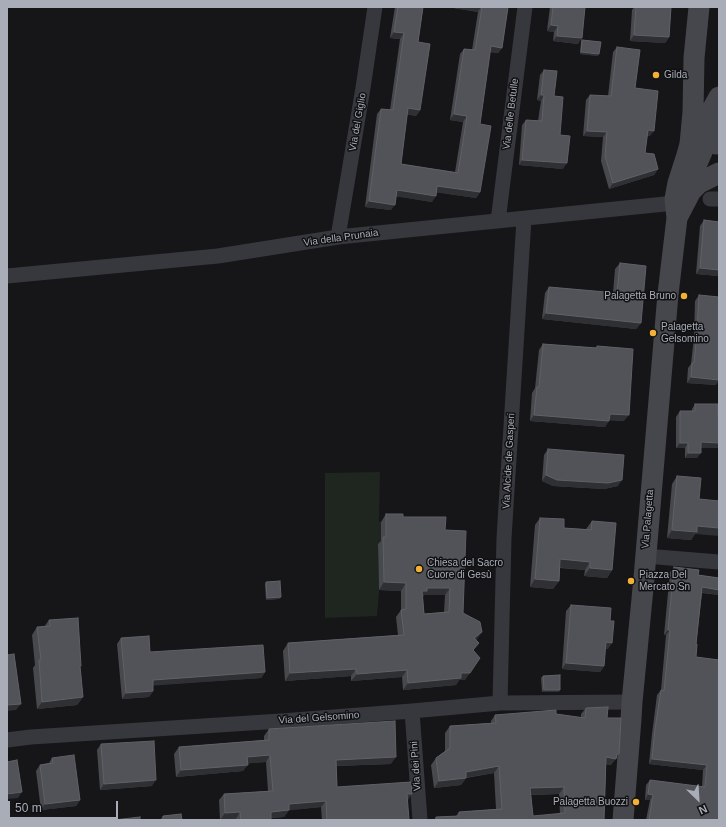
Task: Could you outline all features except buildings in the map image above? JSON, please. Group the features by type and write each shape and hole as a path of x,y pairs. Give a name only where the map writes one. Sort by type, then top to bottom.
{"street":[{"name":"Via del Giglio","path":"338,237 364,88 375,7"},
{"name":"Via delle Betulle","path":"498,221 525,7"},
{"name":"Via Palagetta","path":"623,820 678,183 690,144 693,112 694,58 699,7"},
{"name":"Via Palagetta","path":"676,205 698,162 715,139 711,118 716,103 694,58"},
{"name":"Via Palagetta","path":"676,205 699,183 719,173"},
{"name":"Via della Prunaia","path":"7,276 218,256 338,237 676,205"},
{"name":"Via Alcide de Gasperi","path":"500,703 504,538 524,219"},
{"path":"645,556 719,562"},
{"name":"Via del Gelsomino","path":"7,740 31,737 282,721 500,703 632,702"},
{"name":"Via dei Pini","path":"412,711 420,820"}],"shaded area":[{"path":"380,472 379,521 381,522 381,544 378,545 379,592 377,616 325,618 325,473"}],"place":[{"name":"Gilda","path":"656,75"},
{"name":"Palagetta Bruno","path":"684,296"},
{"name":"Palagetta Gelsomino","path":"653,333"},
{"name":"Chiesa del Sacro Cuore di Gesù","path":"419,569"},
{"name":"Piazza Del Mercato Sn","path":"631,581"},
{"name":"Palagetta Buozzi","path":"636,802"}]}
